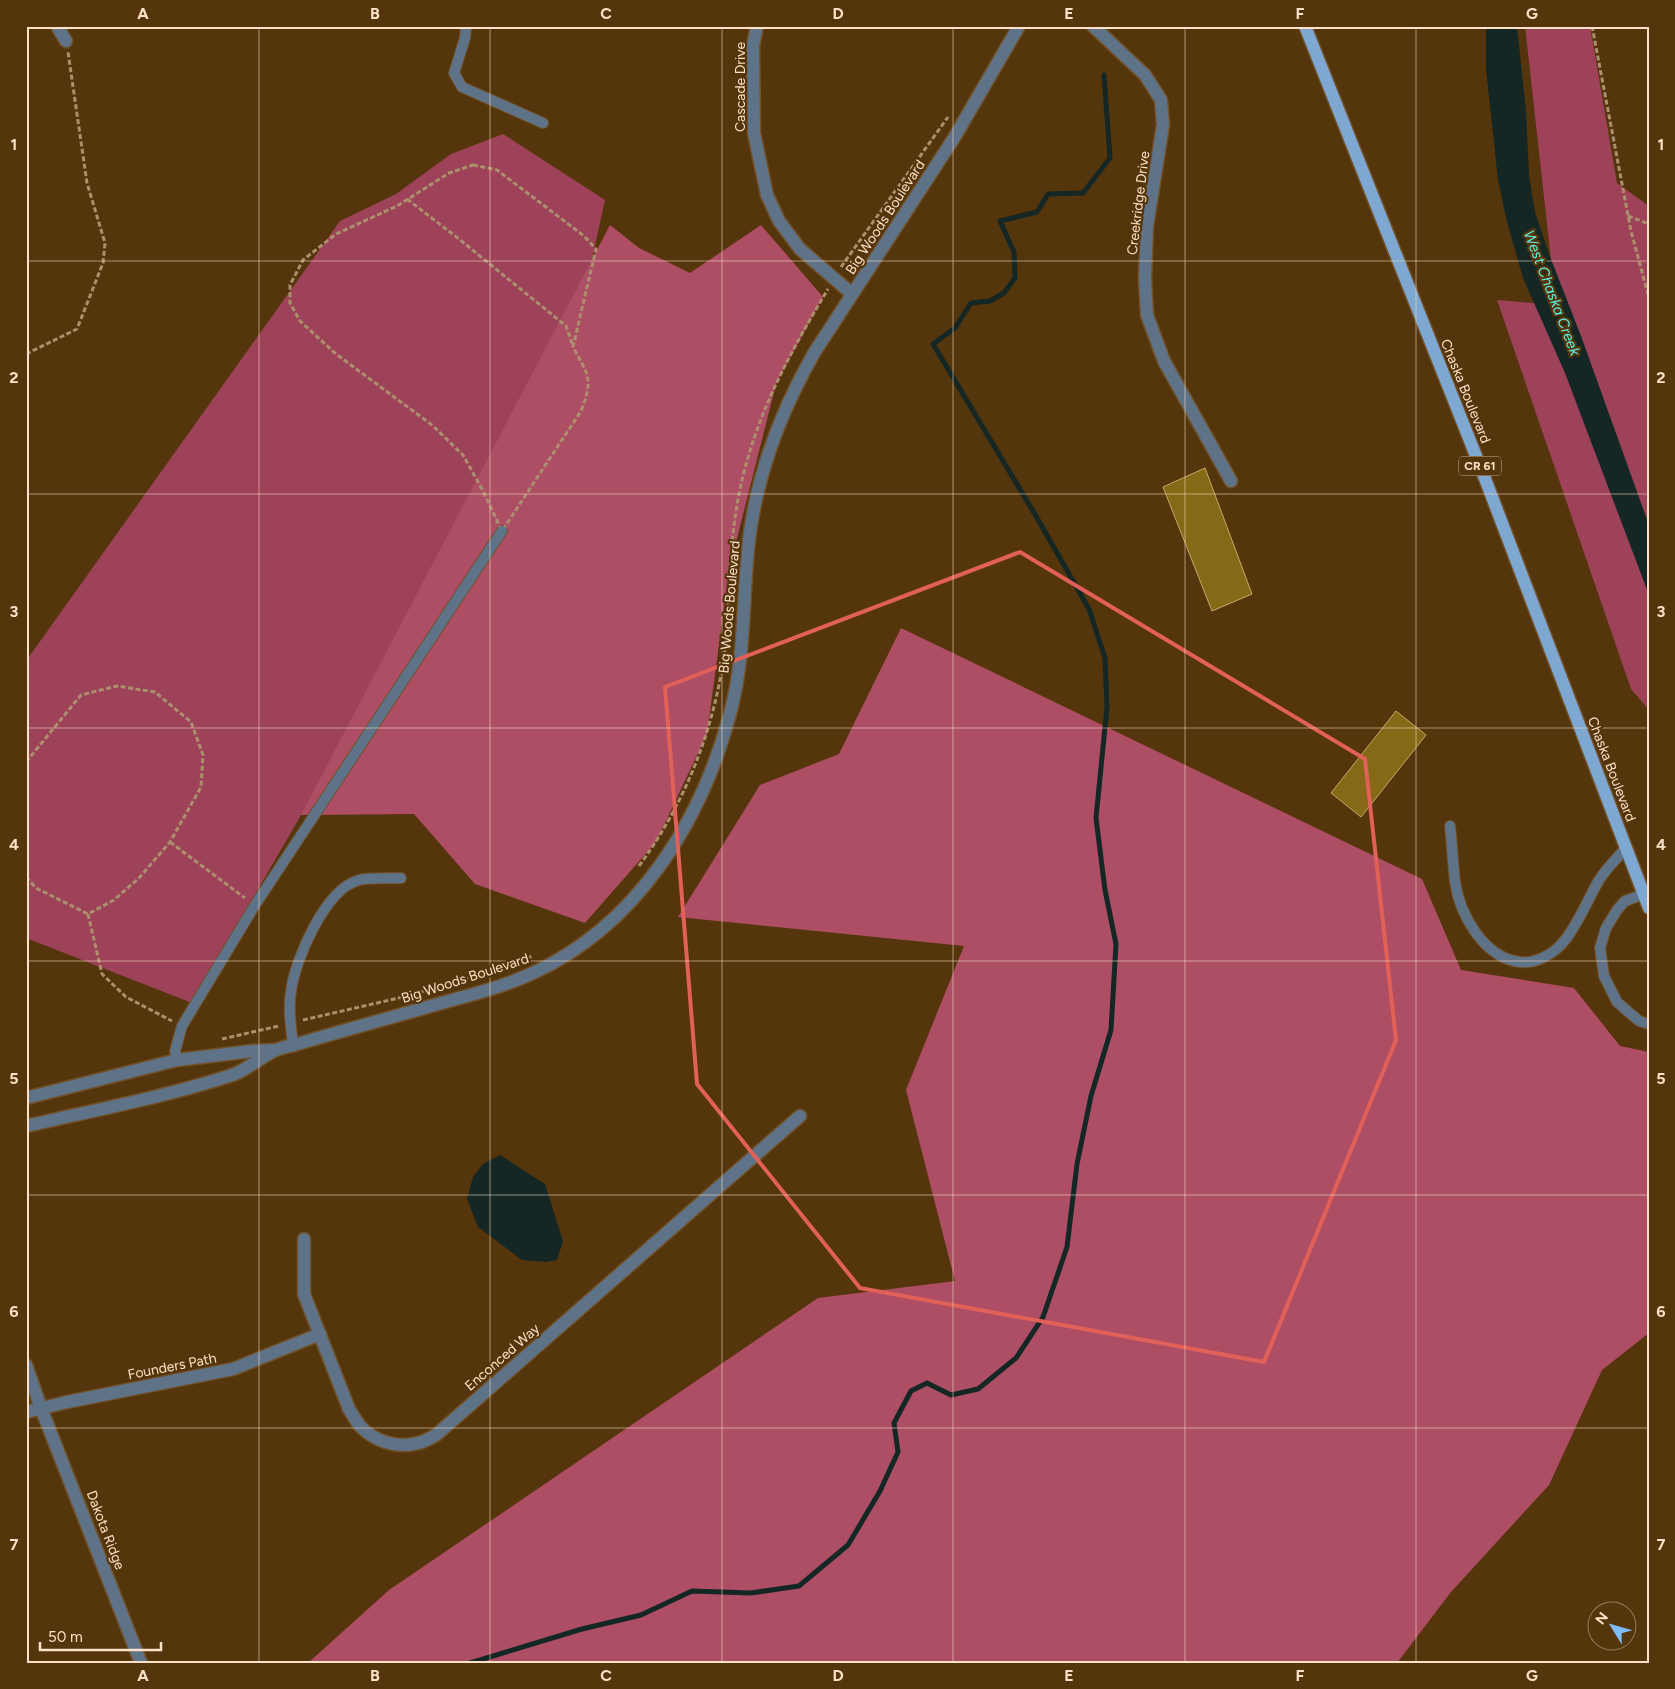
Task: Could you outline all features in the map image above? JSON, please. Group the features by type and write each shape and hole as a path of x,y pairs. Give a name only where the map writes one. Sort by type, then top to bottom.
{"main road":[{"name":"Chaska Boulevard","path":"1305,26 1484,476 1649,908"}],"street":[{"path":"57,26 66,41"},
{"name":"Cascade Drive","path":"757,26 753,46 754,133 767,195 779,221 800,249 852,294"},
{"name":"Big Woods Boulevard","path":"26,1098 177,1060 275,1050 476,994 530,975 571,953 593,937 632,901 655,873 679,837 705,786 720,749 741,667 749,538 766,460 797,383 814,353 954,138 1019,26"},
{"name":"Creekridge Drive","path":"1093,26 1145,76 1160,100 1163,125 1147,226 1145,279 1147,315 1164,361 1231,481"},
{"name":"Big Woods Boulevard","path":"26,1126 137,1101 236,1074 275,1050"},
{"name":"Enconced Way","path":"304,1239 304,1294 349,1409 360,1425 374,1437 386,1443 404,1445 419,1443 436,1435 800,1116"},
{"name":"Founders Path","path":"26,1412 233,1369 320,1334"},
{"name":"Dakota Ridge","path":"26,1365 141,1663"}],"lane":[{"path":"466,26 465,38 454,73 462,87 543,123"},
{"path":"177,1060 175,1051 182,1026 255,905 502,531"},
{"path":"1450,826 1456,884 1467,918 1479,938 1493,952 1510,961 1526,963 1541,959 1565,940 1600,878 1626,848"},
{"path":"293,1045 290,1014 291,990 307,941 329,903 342,890 358,880 401,878"},
{"path":"1644,894 1626,901 1617,910 1606,928 1600,948 1604,976 1617,1002 1638,1021 1649,1024"}],"path":[{"path":"1592,26 1628,216 1649,298"},
{"path":"26,354 77,329 102,263 105,243 87,183 66,41"},
{"path":"502,531 463,455 432,425 336,354 300,321 290,303 290,285 303,260 336,234 397,206 449,173 473,165 497,170 584,236 596,249 573,346"},
{"path":"407,199 566,326 573,346 589,377 587,396 581,411 502,531"},
{"path":"1628,216 1649,224"},
{"path":"26,762 81,695 117,686 155,692 191,722 203,755 201,787 170,842 139,878 114,900 88,914"},
{"path":"170,842 255,905"},
{"path":"26,877 36,888 88,914"},
{"path":"88,914 102,974 126,997 182,1026"}],"highlighted area":[{"path":"1020,552 1365,759 1396,1040 1264,1362 860,1288 697,1084 665,687"}],"shaded area":[{"path":"1525,26 1590,26 1617,183 1649,206 1649,710 1631,689 1497,300 1556,305"},
{"path":"503,134 605,200 573,347 192,1003 26,938 26,661 340,221 396,194 451,154"},
{"path":"610,225 639,248 690,273 761,225 823,297 776,384 729,570 707,734 656,842 585,923 475,884 414,814 301,815"},
{"path":"901,628 1422,879 1461,970 1574,988 1620,1046 1649,1052 1649,1333 1602,1370 1549,1485 1451,1592 1397,1663 308,1663 389,1590 818,1298 955,1281 906,1090 964,946 678,917 760,785 839,754"}],"water":[{"name":"West Chaska Creek","path":"1486,26 1517,26 1526,111 1529,175 1535,212 1649,525 1649,595 1565,373 1523,278 1507,222 1498,180 1486,69"},
{"path":"500,1155 545,1184 563,1241 557,1260 546,1262 522,1260 478,1227 467,1199 473,1177 483,1164"}],"building":[{"path":"1205,468 1252,594 1212,611 1163,487"},
{"path":"1396,711 1426,735 1361,817 1331,793"}],"waterway":[{"path":"470,1663 582,1629 641,1615 692,1591 751,1593 799,1586 848,1545 880,1491 898,1452 894,1423 911,1391 927,1383 951,1395 978,1389 1016,1358 1043,1317 1067,1247 1077,1164 1091,1096 1111,1030 1116,944 1105,890 1096,818 1107,707 1105,658 1089,609 1036,516 933,344 955,328 971,303 990,301 1004,293 1015,278 1014,252 1000,221 1037,212 1048,194 1083,193 1110,158 1104,75"}]}
